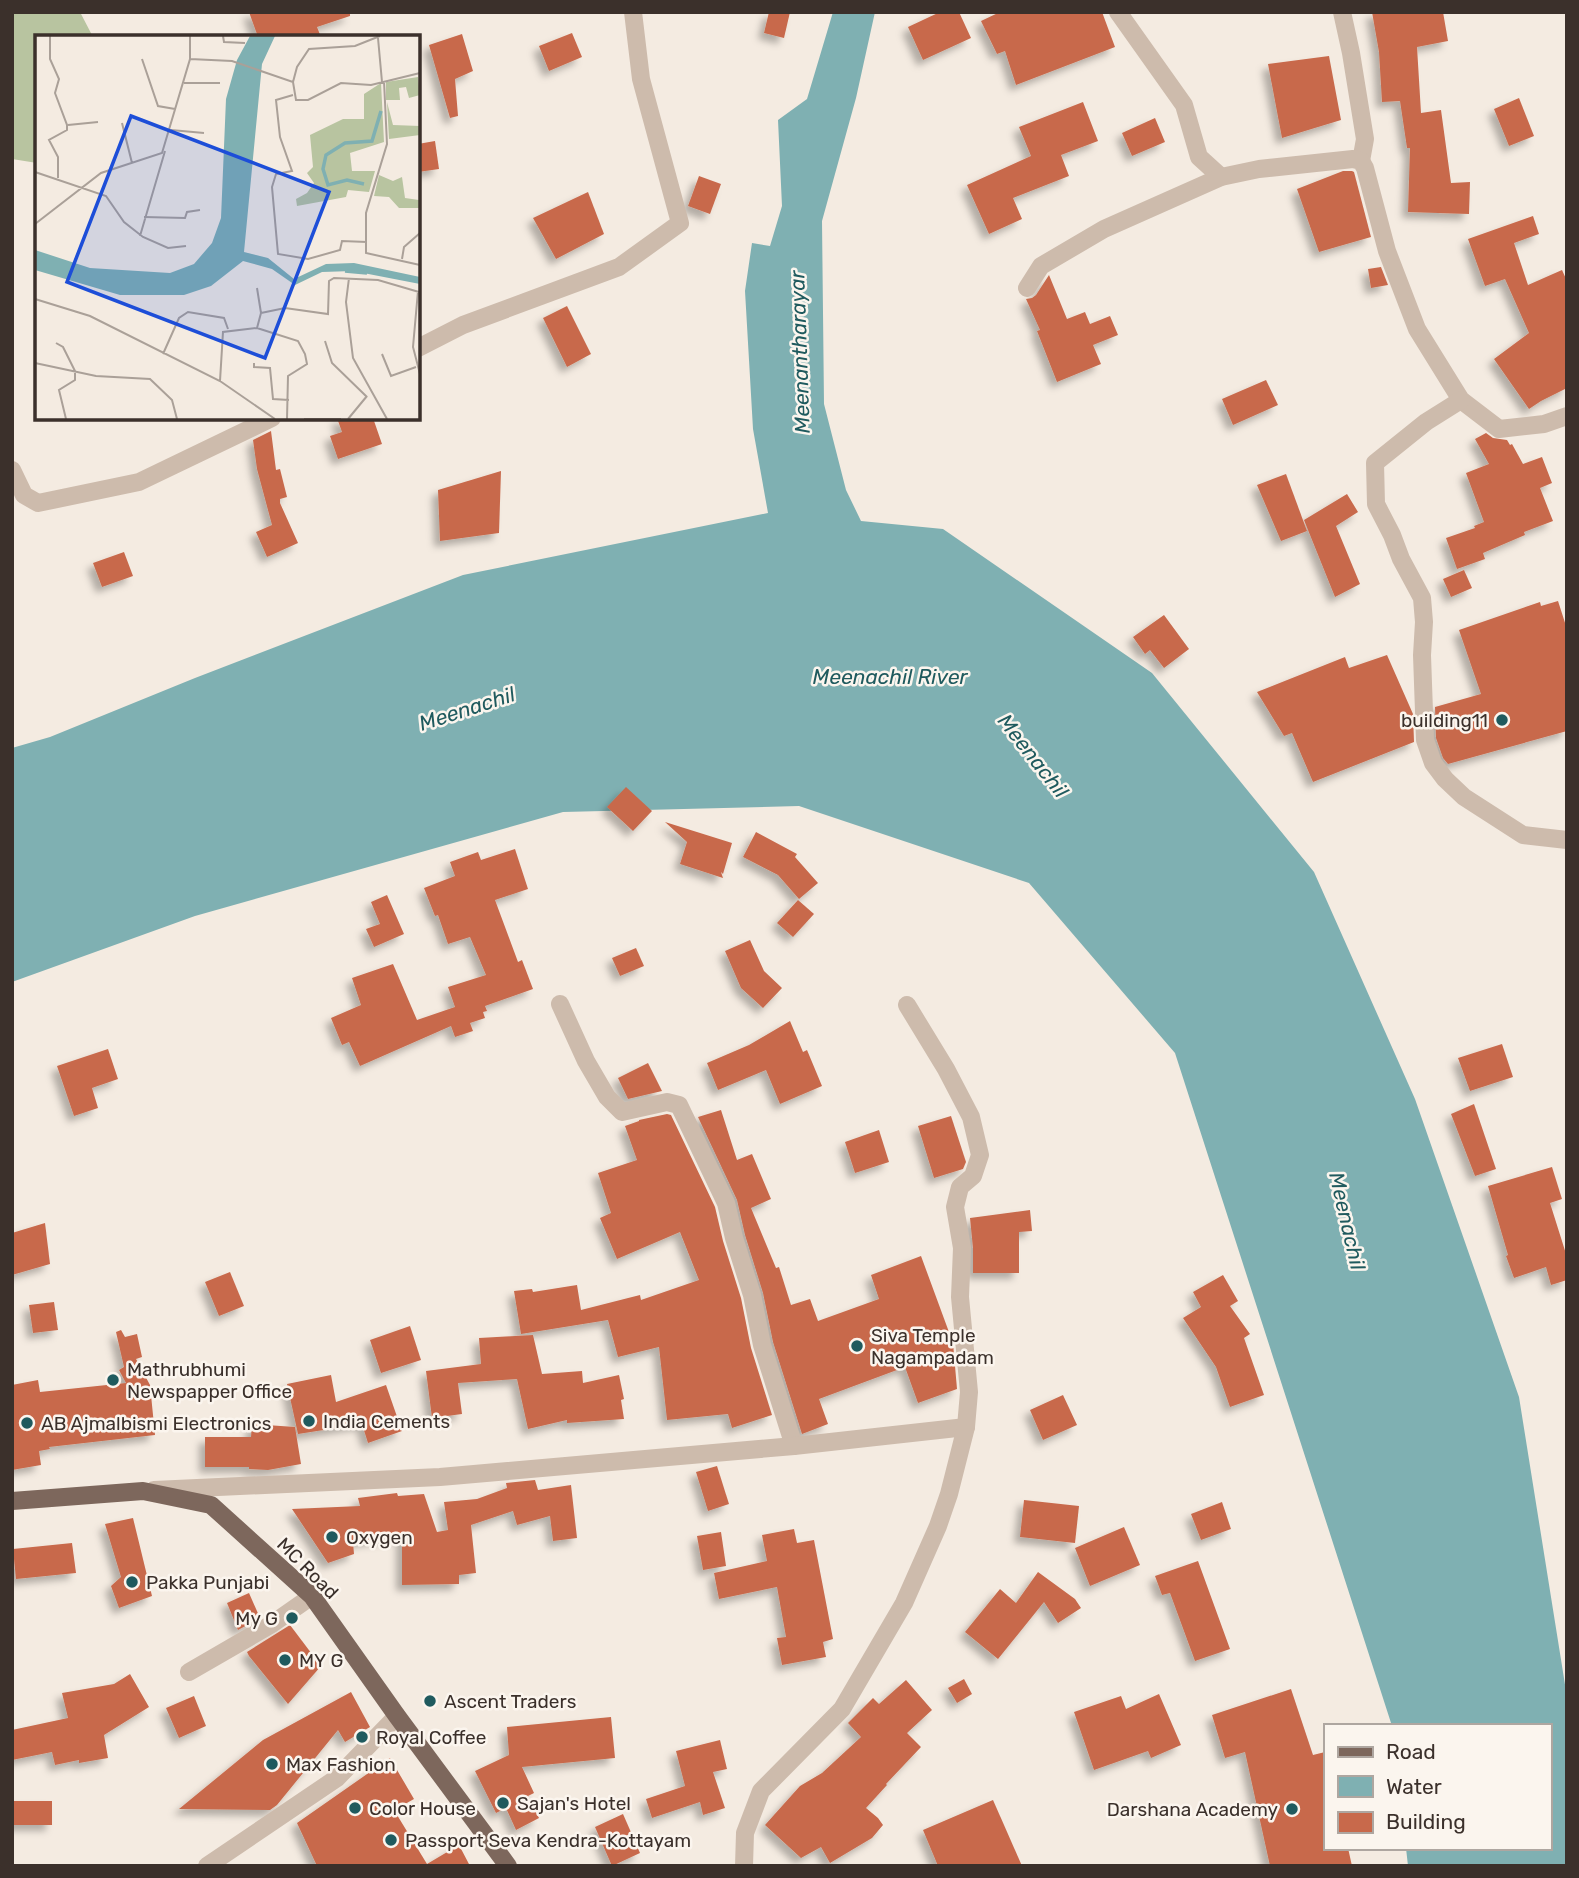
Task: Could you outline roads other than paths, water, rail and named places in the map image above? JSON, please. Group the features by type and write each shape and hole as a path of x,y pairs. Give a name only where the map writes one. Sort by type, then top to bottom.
{"main road":[{"name":"MC Road","path":"12,1501 143,1490 211,1505 312,1596 508,1866"}],"street":[{"path":"420,347 463,325 619,267 680,223 641,79 633,12"},
{"path":"1118,12 1184,105 1199,157 1221,177"},
{"path":"1342,12 1365,139 1361,161 1372,191 1387,251 1417,330 1461,400 1499,429 1544,424 1567,416"},
{"path":"1027,288 1041,266 1104,229 1221,177 1259,169 1353,159 1361,161"},
{"path":"1461,400 1426,422 1375,463 1376,504 1422,598 1425,740 1433,763 1464,797 1523,835 1567,839"},
{"path":"12,470 23,495 38,503 139,482 268,420"},
{"path":"559,1004 586,1061 607,1097 622,1112 667,1102 679,1105 726,1203 752,1295 762,1345 794,1446"},
{"path":"744,1866 745,1833 761,1791 842,1709 904,1602 938,1526 965,1427 969,1392 960,1297 962,1248 955,1207 960,1188 973,1176 980,1155 971,1117 946,1069 907,1005"},
{"path":"143,1490 440,1477 794,1446 965,1427"},
{"path":"189,1672 272,1624 312,1596"},
{"path":"207,1866 337,1778 397,1716"}],"water":[{"name":"Meenachil River","path":"833,12 875,12 856,98 822,221 824,404 846,490 861,521 943,529 1152,673 1314,872 1415,1099 1519,1397 1567,1697 1567,1866 1408,1866 1406,1850 1551,1850 1551,1724 1391,1724 1175,1053 1029,883 799,806 563,812 195,916 12,982 12,748 50,737 463,575 768,513 753,429 745,291 752,243 770,246 782,206 778,120 807,99"}],"place":[{"name":"building11","path":"1502,720"},
{"name":"Siva Temple Nagampadam","path":"857,1346"},
{"name":"Mathrubhumi Newspapper Office","path":"113,1380"},
{"name":"India Cements","path":"309,1421"},
{"name":"AB Ajmalbismi Electronics","path":"27,1423"},
{"name":"Oxygen","path":"332,1537"},
{"name":"Pakka Punjabi","path":"132,1582"},
{"name":"My G","path":"292,1618"},
{"name":"MY G","path":"285,1660"},
{"name":"Ascent Traders","path":"430,1701"},
{"name":"Royal Coffee","path":"362,1737"},
{"name":"Max Fashion","path":"272,1764"},
{"name":"Sajan's Hotel","path":"503,1803"},
{"name":"Color House","path":"355,1808"},
{"name":"Darshana Academy","path":"1292,1809"},
{"name":"Passport Seva Kendra-Kottayam","path":"391,1840"}],"water label":[{"name":"Meenantharayar","path":"800,352"},
{"name":"Meenachil","path":"467,709"},
{"name":"Meenachil","path":"1033,756"},
{"name":"Meenachil","path":"1347,1221"}]}
